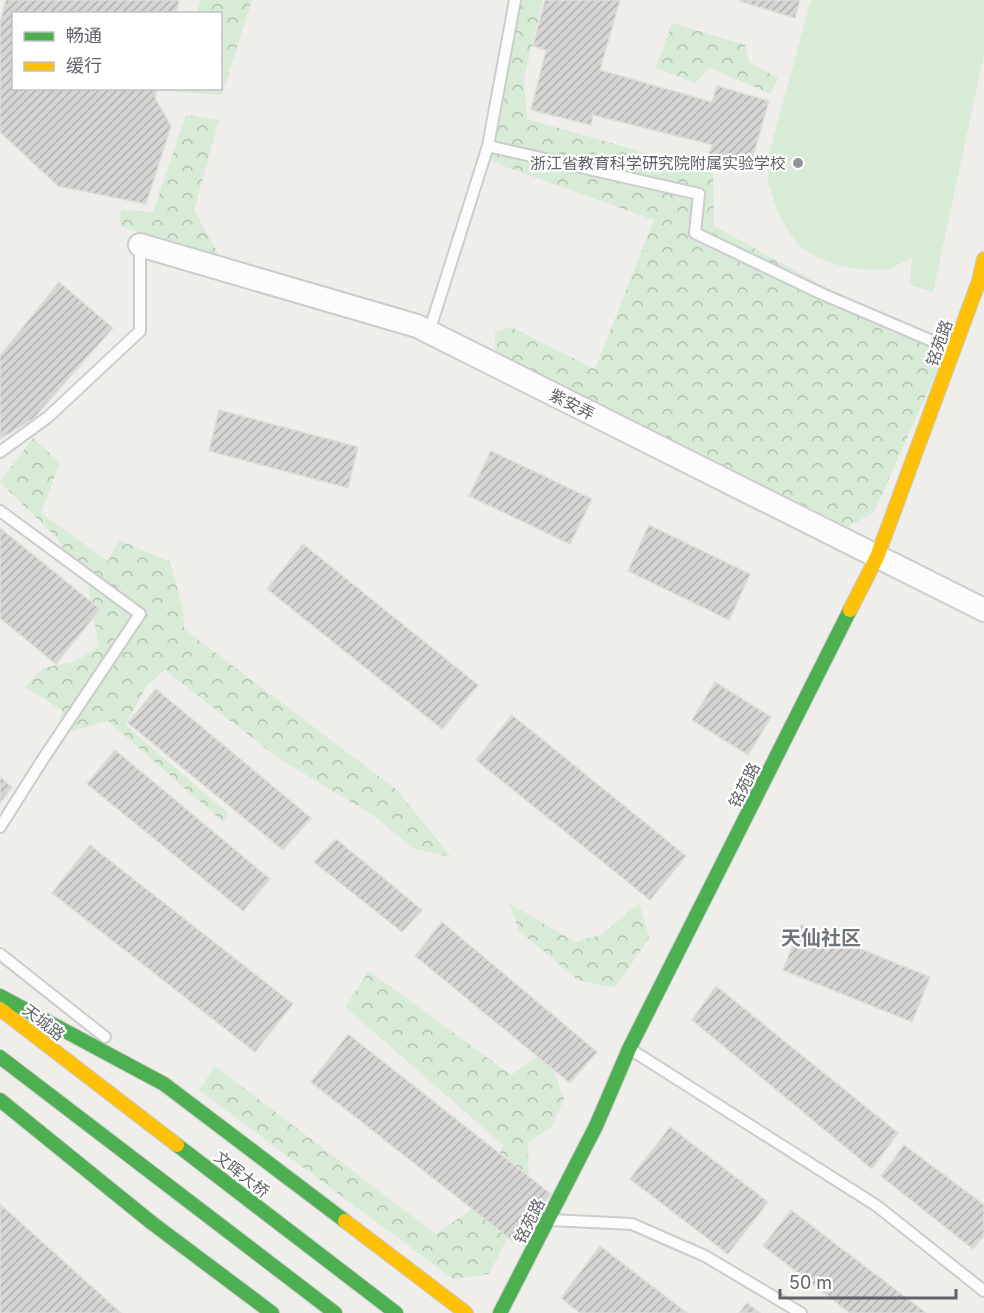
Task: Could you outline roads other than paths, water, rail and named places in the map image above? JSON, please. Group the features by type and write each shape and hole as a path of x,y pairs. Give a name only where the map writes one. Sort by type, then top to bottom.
{"street":[{"name":"紫安弄","path":"140,245 417,327 984,610"},
{"name":"铭苑路","path":"500,1313 596,1126 629,1049 877,557 979,281 984,259"},
{"path":"0,996 164,1084 466,1313"},
{"name":"天城路","path":"0,1009 67,1060"},
{"path":"0,1057 335,1313"},
{"name":"文晖大桥","path":"67,1060 396,1313"},
{"path":"2,1103 152,1223 271,1313"}],"lane":[{"path":"429,333 488,146 515,0"},
{"path":"488,146 699,194 695,233 820,293 954,350"},
{"path":"0,452 48,417 140,331 140,245"},
{"path":"0,511 140,614 53,743 0,827"},
{"path":"0,954 164,1084"},
{"path":"629,1049 877,1206 984,1291"},
{"path":"548,1220 632,1224 705,1256 801,1313"}],"place":[{"name":"浙江省教育科学研究院附属实验学校","path":"798,163"}],"district":[{"name":"天仙社区","path":"821,938"}]}
